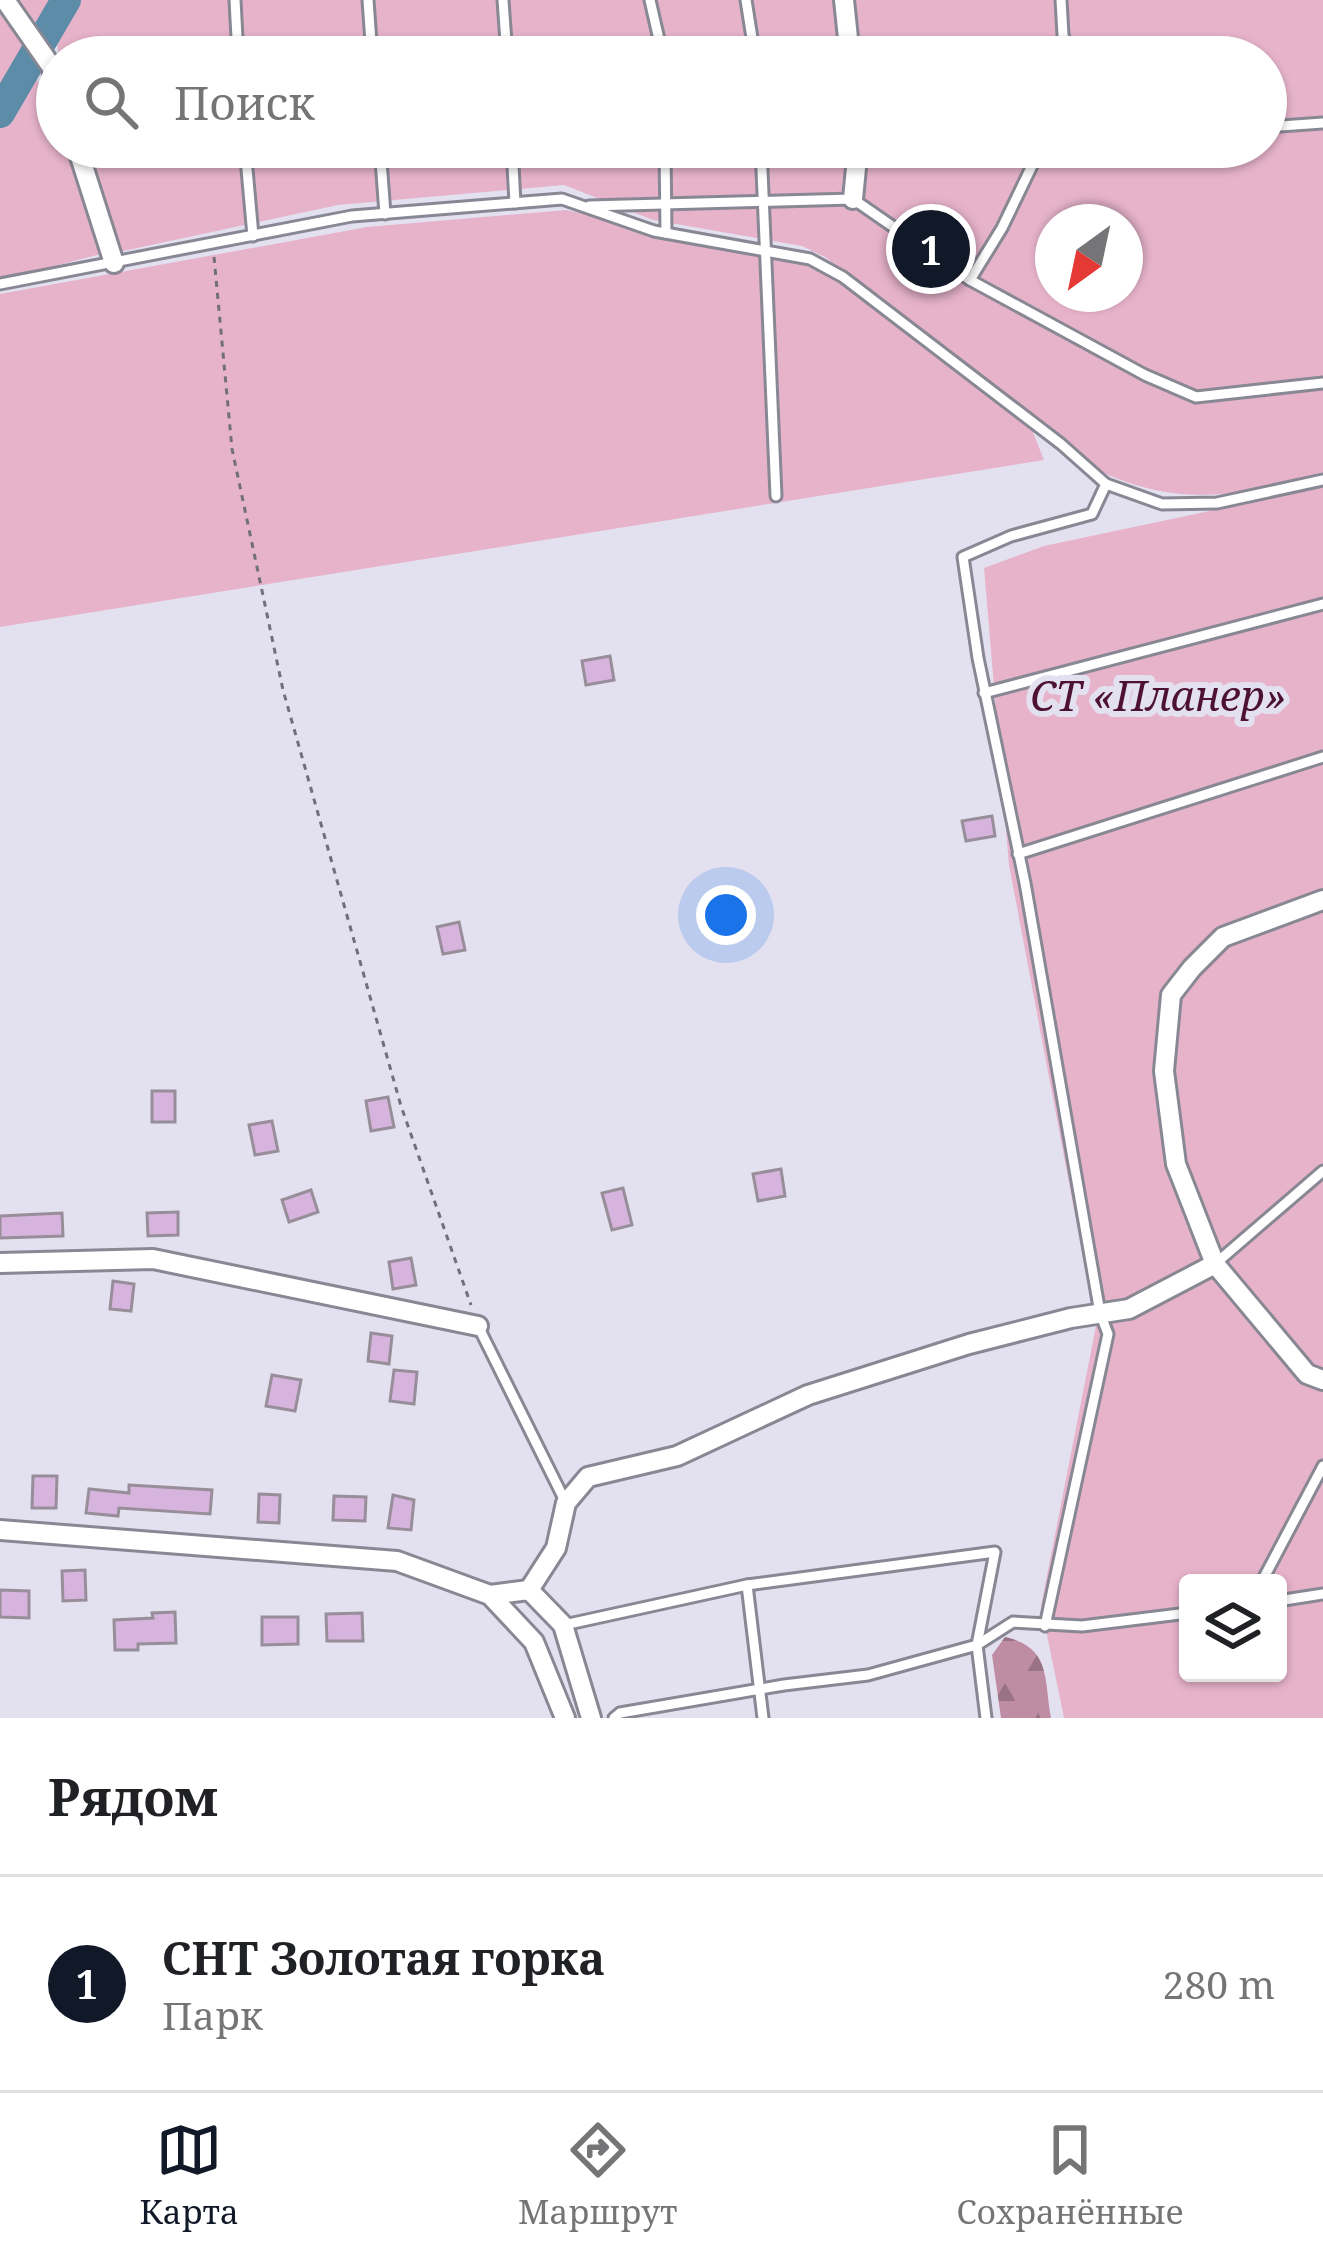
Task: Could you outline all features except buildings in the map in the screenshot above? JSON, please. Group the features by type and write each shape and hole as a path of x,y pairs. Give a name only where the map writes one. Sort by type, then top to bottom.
{"street":[{"path":"5,0 36,45"},
{"path":"844,0 848,36"},
{"path":"83,168 114,263"},
{"path":"853,199 857,168"},
{"path":"1323,900 1223,938 1171,995 1164,1071 1176,1164 1215,1264 1307,1374 1323,1380"},
{"path":"0,1263 153,1259 478,1326"},
{"path":"490,1595 529,1590 556,1548 566,1503 588,1478 677,1456 808,1395 969,1344 1129,1309 1215,1264"},
{"path":"0,1530 397,1561 490,1595 534,1642 565,1718"},
{"path":"529,1590 562,1625 590,1718"}],"lane":[{"path":"236,0 237,36"},
{"path":"368,0 371,36"},
{"path":"503,0 506,36"},
{"path":"650,0 658,36"},
{"path":"746,0 751,36"},
{"path":"1061,0 1064,36"},
{"path":"1287,126 1323,123"},
{"path":"247,168 253,236"},
{"path":"382,168 386,214"},
{"path":"513,168 515,203"},
{"path":"665,168 666,233"},
{"path":"761,168 776,496"},
{"path":"970,280 1030,168"},
{"path":"0,284 386,214 562,199 666,233 810,259 843,277 1106,484 1162,504 1217,503 1323,480"},
{"path":"583,206 853,199 970,280 1145,375 1196,397 1323,383"},
{"path":"1046,1626 1108,1334 1100,1313 963,557 1011,536 1092,514 1106,484"},
{"path":"985,693 1323,604"},
{"path":"1018,854 1323,757"},
{"path":"1215,1264 1323,1171"},
{"path":"478,1326 566,1503"},
{"path":"1266,1574 1323,1466"},
{"path":"562,1625 747,1585 995,1552 977,1645 986,1718"},
{"path":"747,1585 763,1718"},
{"path":"1287,1600 1323,1594"},
{"path":"614,1718 620,1713 759,1689 868,1675 977,1645 1013,1622 1046,1626 1179,1614"}],"path":[{"path":"213,244 232,449 283,690 401,1106 478,1326"}],"green space":[{"path":"0,0 61,0 41,36 36,36 36,45 0,108"},
{"path":"79,0 1323,0 1323,476 1239,492 1188,494 1135,485 1106,474 825,257 802,246 653,220 564,185 338,205 119,252 90,168 1287,168 1287,36 61,36"},
{"path":"33,75 36,168 76,168 105,253 0,280 0,120"},
{"path":"566,210 821,266 1031,427 1044,460 0,627 0,294 367,227"},
{"name":"СТ «Планер»","path":"1323,487 1323,1718 1064,1718 1041,1606 1096,1326 1009,865 984,568 1044,546"},
{"path":"1005,1637 1038,1656 1051,1718 1001,1718 992,1655"}],"waterway":[{"path":"45,36 66,0"},
{"path":"0,113 36,51"}],"place":[{"name":"СНТ Золотая горка","path":"931,249"}]}
